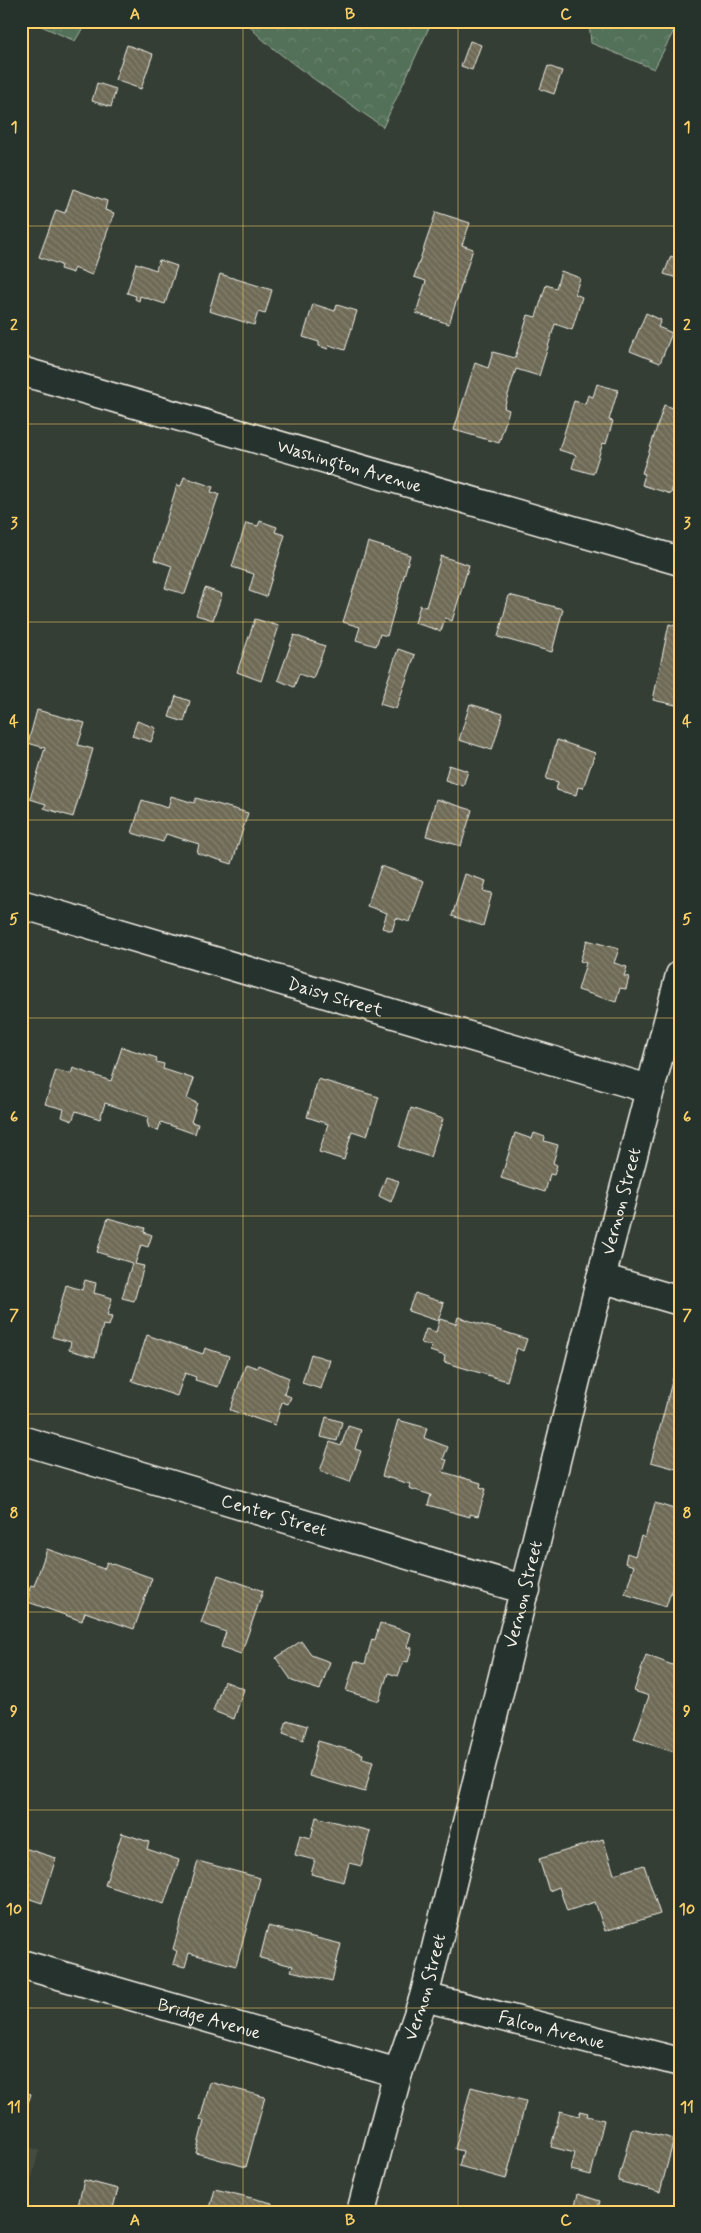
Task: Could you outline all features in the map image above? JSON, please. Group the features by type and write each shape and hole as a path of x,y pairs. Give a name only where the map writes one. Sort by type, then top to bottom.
{"street":[{"name":"Washington Avenue","path":"21,371 680,561"},
{"name":"Daisy Street","path":"21,904 649,1089"},
{"name":"Vernon Street","path":"361,2212 398,2073 424,1997 526,1590 601,1278 680,975"},
{"path":"601,1278 680,1301"},
{"name":"Center Street","path":"21,1440 526,1590"},
{"name":"Bridge Avenue","path":"21,1964 398,2073"},
{"name":"Falcon Avenue","path":"424,1997 680,2062"}],"shaded area":[{"path":"21,2145 39,2150 23,2212 21,2212"}],"green space":[{"path":"30,21 87,21 75,41"},
{"path":"247,21 432,21 383,127 286,59 253,30"},
{"path":"589,21 679,21 654,69 591,43"}],"building":[{"path":"470,41 481,45 472,70 461,66"},
{"path":"127,45 153,54 141,89 115,80"},
{"path":"548,66 562,71 554,94 540,89"},
{"path":"97,83 116,89 111,107 92,101"},
{"path":"73,189 107,201 105,210 114,213 92,275 74,268 73,273 60,269 61,265 39,257 56,210 65,213"},
{"path":"436,212 470,223 462,245 473,249 449,324 416,313 426,281 414,277"},
{"path":"671,256 680,260 680,279 664,274"},
{"path":"159,260 177,266 165,304 140,296 139,301 135,299 136,296 127,293 136,263 156,270"},
{"path":"561,271 580,278 575,294 582,297 572,330 555,324 539,376 516,369 504,408 509,410 499,443 454,430 475,363 488,368 493,352 515,358 528,315 536,317 546,285 556,288"},
{"path":"220,274 272,290 265,314 258,312 254,325 209,311"},
{"path":"313,304 335,311 337,305 357,311 345,350 329,345 328,349 319,346 319,342 303,337"},
{"path":"646,313 661,320 658,327 672,333 660,363 630,351"},
{"path":"597,384 618,390 609,420 613,421 606,444 603,443 593,474 572,468 576,455 559,450 574,401 585,404 588,395 593,397"},
{"path":"664,405 680,410 680,481 678,486 673,485 671,494 642,485 645,474 642,473"},
{"path":"184,477 213,487 211,492 219,494 185,594 165,588 172,566 154,560 177,485 181,486"},
{"path":"260,521 277,527 275,532 285,535 266,597 249,591 254,574 232,567 246,523 258,526"},
{"path":"368,542 410,555 387,636 380,634 376,646 356,640 360,627 343,622"},
{"path":"441,556 469,565 452,621 445,618 441,631 415,623 420,605 426,607"},
{"path":"205,588 222,594 213,620 196,615"},
{"path":"509,595 563,609 552,652 498,637"},
{"path":"255,619 279,626 261,681 237,672"},
{"path":"669,624 680,627 680,706 653,700"},
{"path":"294,635 325,646 313,679 299,674 294,687 278,680"},
{"path":"398,649 415,655 396,709 380,704"},
{"path":"176,696 190,701 184,722 169,717"},
{"path":"470,704 503,714 492,750 459,740"},
{"path":"37,710 85,723 78,745 93,749 73,817 44,808 46,804 30,799 45,748 28,743"},
{"path":"137,721 156,728 151,742 132,736"},
{"path":"557,740 595,753 583,788 578,787 576,795 556,790 558,782 546,779"},
{"path":"449,765 468,771 463,786 445,780"},
{"path":"171,796 194,803 196,798 248,813 232,864 197,853 199,844 166,834 163,842 132,833 142,800 168,808"},
{"path":"436,799 472,810 461,846 426,836"},
{"path":"381,866 424,881 410,922 396,918 392,931 382,928 387,913 367,906"},
{"path":"465,874 486,881 483,891 492,893 483,926 452,916"},
{"path":"587,940 619,949 614,963 627,967 624,976 629,977 626,989 620,988 616,1002 578,990 586,963 580,961"},
{"path":"122,1047 157,1058 156,1062 164,1064 163,1069 194,1079 187,1099 197,1103 191,1122 198,1124 195,1134 161,1122 158,1131 149,1128 148,1117 105,1103 100,1119 76,1111 72,1121 62,1117 64,1109 45,1104 56,1070 71,1074 73,1068 111,1081"},
{"path":"318,1079 379,1097 367,1136 352,1131 344,1160 319,1152 328,1124 307,1117"},
{"path":"411,1108 443,1119 430,1157 399,1147"},
{"path":"515,1133 532,1139 534,1133 545,1137 544,1141 558,1145 553,1163 557,1165 554,1175 550,1174 545,1192 501,1178"},
{"path":"386,1177 399,1181 391,1202 379,1196"},
{"path":"108,1218 145,1228 144,1232 152,1235 148,1247 141,1245 135,1264 144,1266 134,1301 122,1298 132,1263 97,1252"},
{"path":"85,1280 96,1283 94,1293 112,1298 107,1316 112,1317 109,1326 103,1325 95,1357 69,1350 71,1342 52,1337 66,1285 82,1290"},
{"path":"415,1293 444,1303 438,1321 408,1311"},
{"path":"458,1317 527,1339 523,1351 517,1348 507,1381 444,1362 445,1356 430,1351 432,1346 421,1343 426,1329 436,1332 440,1319 456,1324"},
{"path":"147,1335 203,1354 205,1348 229,1356 218,1387 195,1380 196,1377 185,1373 177,1396 132,1381"},
{"path":"311,1354 330,1360 321,1389 302,1383"},
{"path":"246,1364 257,1368 258,1365 289,1378 284,1394 291,1397 288,1404 282,1402 275,1425 230,1410"},
{"path":"675,1370 680,1371 680,1470 651,1462"},
{"path":"326,1417 342,1422 337,1441 321,1437"},
{"path":"398,1420 427,1428 424,1438 448,1447 443,1459 447,1460 443,1472 481,1483 480,1487 486,1489 478,1516 470,1514 470,1517 428,1505 431,1495 409,1488 410,1484 382,1476"},
{"path":"348,1426 361,1430 355,1449 361,1451 350,1482 320,1471 330,1442 341,1446"},
{"path":"655,1503 680,1511 680,1563 666,1607 625,1594 634,1566 625,1563 627,1553 635,1556 641,1536 645,1538"},
{"path":"47,1549 104,1569 107,1562 152,1578 134,1629 85,1612 82,1621 28,1602 31,1595 28,1594 31,1585 34,1586"},
{"path":"218,1575 263,1591 241,1654 221,1647 226,1632 201,1623"},
{"path":"380,1623 411,1633 407,1647 412,1648 408,1662 404,1661 398,1676 388,1673 379,1701 346,1691 355,1661 365,1664 372,1639 375,1640"},
{"path":"301,1641 311,1655 330,1662 320,1690 292,1681 276,1658"},
{"path":"646,1655 680,1668 680,1754 634,1739 649,1696 634,1691"},
{"path":"224,1681 244,1689 234,1719 213,1711"},
{"path":"287,1720 307,1726 303,1740 283,1733"},
{"path":"318,1741 363,1754 362,1758 373,1761 365,1792 309,1776"},
{"path":"316,1817 370,1831 361,1866 349,1863 344,1882 311,1874 315,1860 295,1855 300,1835 311,1838"},
{"path":"122,1833 149,1842 147,1849 179,1860 164,1904 105,1885"},
{"path":"603,1839 614,1874 644,1865 660,1914 605,1931 595,1902 567,1911 559,1887 549,1891 539,1859"},
{"path":"21,1847 56,1858 42,1903 21,1896"},
{"path":"198,1861 260,1878 236,1966 189,1953 185,1967 173,1964 177,1951 173,1949"},
{"path":"268,1926 341,1944 332,1981 291,1971 293,1966 260,1958"},
{"path":"210,2082 265,2097 246,2167 196,2153 204,2121 200,2120"},
{"path":"471,2087 526,2101 506,2179 459,2166 463,2151 455,2149"},
{"path":"21,2091 31,2094 21,2123"},
{"path":"560,2111 579,2116 580,2111 588,2113 587,2116 604,2120 591,2175 571,2170 575,2153 551,2147"},
{"path":"632,2128 674,2139 660,2192 618,2181"},
{"path":"84,2180 118,2189 112,2212 85,2212 77,2210"},
{"path":"215,2189 272,2203 271,2207 281,2210 281,2212 209,2212"},
{"path":"578,2194 600,2201 597,2212 573,2212"}]}
